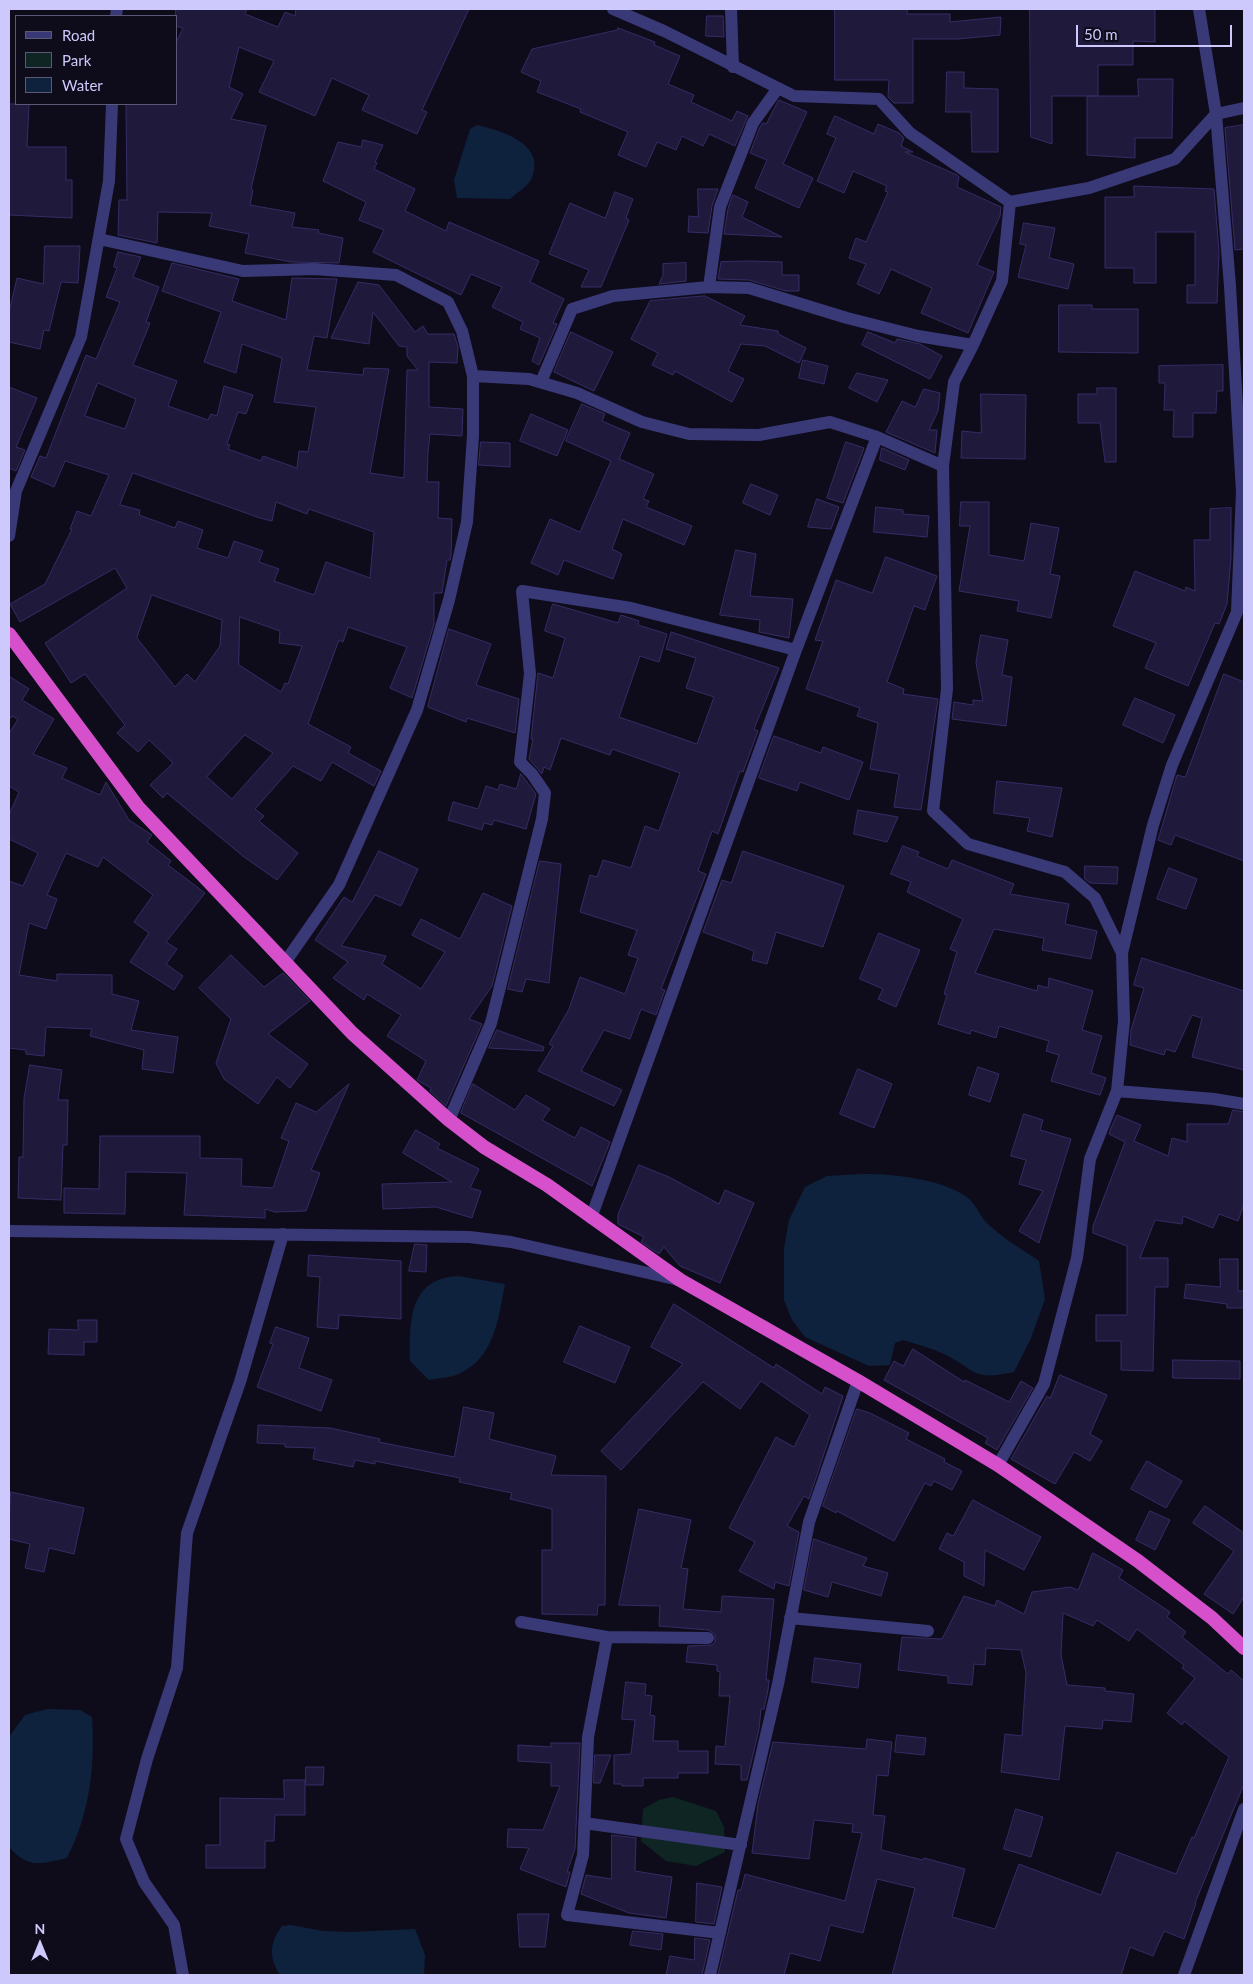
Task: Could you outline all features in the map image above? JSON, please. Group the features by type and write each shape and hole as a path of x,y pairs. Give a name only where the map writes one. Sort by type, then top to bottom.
{"highway":[{"path":"9,634 138,807 286,961 352,1033 449,1120 484,1147 547,1185 680,1280 858,1381 998,1465 1138,1561 1212,1618 1244,1648"}],"street":[{"path":"614,9 664,31 794,96 878,99 910,132 1010,202 1089,188 1175,159 1216,114 1244,108"},
{"path":"731,9 733,67"},
{"path":"998,1465 1044,1384 1077,1258 1090,1159 1117,1091 1124,1021 1122,953 1153,825 1172,765 1237,612 1242,492 1230,286 1216,114 1199,9"},
{"path":"709,287 720,206 753,123 778,88"},
{"path":"9,536 16,491 81,337 109,181 112,105"},
{"path":"1010,202 1002,281 974,345 954,382 943,466 947,689 932,812 968,844 1065,872 1095,898 1122,953"},
{"path":"99,239 243,270 314,269 396,275 448,302 462,331 473,376 473,436 467,522 449,600 417,710 339,886 286,961"},
{"path":"540,382 572,309 613,296 709,287 749,288 856,320 918,336 974,345"},
{"path":"473,376 529,379 577,393 642,422 689,434 759,435 830,422 877,437 943,466"},
{"path":"591,1218 796,650 877,437"},
{"path":"449,1120 491,1023 542,819 545,794 532,774 520,762 530,674 522,591 631,608 796,650"},
{"path":"1117,1091 1214,1098 1244,1104"},
{"path":"9,1231 478,1238 511,1242 680,1280"},
{"path":"183,1975 174,1925 144,1882 126,1839 147,1759 177,1668 187,1533 240,1382 283,1234"},
{"path":"710,1975 778,1684 809,1522 858,1381"},
{"path":"790,1618 928,1631"},
{"path":"521,1622 607,1637 708,1638"},
{"path":"607,1637 588,1737 583,1854 567,1915 720,1933"},
{"path":"1184,1975 1244,1809"},
{"path":"584,1823 741,1844"}],"green space":[{"path":"673,1797 716,1811 724,1827 725,1852 696,1866 666,1861 641,1841 643,1809 659,1800"}],"water":[{"path":"477,125 498,131 520,141 528,148 533,157 535,168 531,180 510,199 457,198 454,180 470,129"},
{"path":"863,1174 918,1179 945,1186 958,1192 971,1201 983,1219 995,1230 1039,1261 1045,1299 1031,1338 1014,1372 1000,1375 982,1375 944,1354 903,1340 895,1343 890,1365 869,1366 805,1337 792,1320 784,1300 784,1248 789,1220 805,1187 827,1176"},
{"path":"458,1276 505,1284 497,1323 488,1347 471,1367 459,1374 429,1380 410,1361 410,1332 415,1305 429,1285 442,1279"},
{"path":"47,1709 80,1710 92,1717 93,1754 86,1807 75,1841 67,1858 35,1863 23,1859 9,1847 9,1737 25,1715"},
{"path":"291,1925 323,1931 352,1932 415,1929 425,1955 424,1975 280,1975 272,1957 273,1944 282,1926"}],"building":[{"path":"176,9 247,9 245,14 278,27 285,12 295,16 296,9 469,9 422,110 427,112 417,134 362,110 369,95 332,78 315,116 259,92 274,61 239,47 229,87 243,94 231,119 266,126 251,189 253,190 250,205 295,213 292,227 319,230 318,233 343,238 339,263 291,262 245,253 249,234 209,226 212,213 158,212 157,243 118,235 119,200 127,200 126,105 178,105 178,39 183,28 178,27 178,15 176,15"},
{"path":"835,9 907,9 907,14 950,14 950,22 1001,17 1000,35 958,39 913,39 913,103 894,103 888,97 889,80 835,80"},
{"path":"1030,9 1155,9 1155,42 1133,41 1133,65 1098,65 1098,96 1052,96 1052,144 1031,137"},
{"path":"707,16 723,16 724,37 706,36"},
{"path":"618,28 655,42 654,45 680,56 668,84 694,95 691,102 732,121 737,111 748,116 735,146 709,134 703,146 682,136 676,150 657,142 646,167 618,155 628,132 580,112 581,109 537,92 541,81 521,72 532,49 617,30"},
{"path":"947,72 964,72 964,88 998,89 998,152 972,152 971,112 946,112"},
{"path":"1138,79 1173,79 1172,138 1135,138 1135,158 1087,155 1087,96 1138,96"},
{"path":"779,100 807,112 783,164 813,178 799,208 755,188 767,160 750,153 760,127 763,123 766,124"},
{"path":"9,104 29,105 27,147 66,147 66,180 72,180 72,218 9,215"},
{"path":"835,116 874,134 878,124 899,133 904,138 901,146 913,152 905,152 957,175 959,177 957,187 1001,207 1000,216 977,265 994,272 968,333 921,313 932,288 891,269 879,294 857,284 866,264 849,258 856,238 866,242 888,192 885,191 887,186 853,171 844,193 817,181 836,138 827,134"},
{"path":"1244,125 1244,249 1235,250 1225,128"},
{"path":"363,140 383,145 375,162 377,163 374,169 415,189 405,211 446,231 449,222 539,261 530,282 564,299 553,323 557,324 539,365 532,361 540,338 520,329 523,322 492,307 502,287 471,274 461,295 373,252 384,230 359,220 366,202 323,181 338,142 361,147"},
{"path":"1134,186 1214,189 1219,252 1217,303 1187,303 1187,285 1195,285 1195,232 1156,232 1156,283 1134,283 1134,268 1105,268 1105,197 1134,197"},
{"path":"698,189 718,189 712,206 708,233 688,232 689,216 698,217"},
{"path":"615,192 633,199 626,218 629,220 601,287 581,287 589,270 549,254 570,203 605,218"},
{"path":"733,195 748,202 742,217 782,237 724,234 728,209"},
{"path":"1024,223 1055,228 1049,258 1074,264 1068,289 1018,277 1026,245 1020,244"},
{"path":"45,246 80,246 78,283 61,282 49,331 44,330 40,349 9,342 9,312 17,278 43,284"},
{"path":"118,252 141,257 133,277 159,287 146,322 150,323 133,365 177,381 168,406 208,420 211,414 217,416 224,386 253,395 246,414 238,412 227,444 230,445 228,449 261,461 263,456 297,468 299,451 308,452 316,407 274,402 282,358 242,344 236,373 204,362 221,312 162,291 172,263 239,279 232,301 286,320 292,278 337,279 327,338 314,336 307,370 363,375 364,368 389,369 370,473 404,478 407,370 418,370 407,356 407,347 399,346 373,312 369,344 331,338 358,282 379,285 415,332 423,326 428,334 454,334 458,347 457,363 429,362 429,407 463,409 462,436 430,434 427,482 439,482 438,518 452,519 451,556 450,560 447,560 442,593 434,593 434,624 412,698 390,688 407,647 348,627 343,642 339,640 308,724 351,747 348,753 381,771 374,786 332,762 321,781 293,766 255,809 264,816 259,821 298,853 277,880 244,857 167,793 163,798 150,785 173,763 149,740 138,752 117,733 125,725 85,674 71,683 45,643 127,588 115,568 20,622 10,604 45,584 72,529 70,529 77,511 91,516 109,475 65,461 54,487 31,477 40,456 46,458 86,355 96,359 120,302 106,297 117,268 114,267","holes":["98,383 136,399 125,429 85,416","133,473 272,521 276,502 307,514 309,509 374,532 370,578 326,562 314,595 274,581 279,569 259,562 263,551 234,541 228,558 197,548 203,530 178,521 175,528 139,515 140,510 120,505","152,595 222,620 220,646 195,682 187,674 175,687 137,638","240,617 280,631 279,643 302,646 288,684 285,683 281,692 239,665","245,735 273,753 232,799 207,777"]},
{"path":"721,262 782,262 782,275 799,275 799,291 786,291 749,280 718,279"},
{"path":"686,263 686,281 659,284 663,275 663,264"},
{"path":"705,296 745,316 740,325 778,331 778,334 806,348 799,363 765,346 741,344 728,371 744,379 732,402 675,371 673,375 652,365 658,353 631,339 650,301"},
{"path":"1059,305 1092,305 1092,309 1138,309 1138,353 1059,352"},
{"path":"571,332 613,352 594,391 554,372"},
{"path":"868,332 895,343 897,339 920,344 942,356 930,379 862,345"},
{"path":"803,360 828,366 824,384 799,378"},
{"path":"1223,365 1223,391 1217,391 1216,413 1193,413 1193,437 1173,437 1174,410 1164,410 1165,383 1159,383 1159,366"},
{"path":"857,373 888,380 877,402 849,388"},
{"path":"9,387 37,398 16,447 25,450 16,471 9,468"},
{"path":"1097,388 1116,388 1116,462 1105,462 1100,423 1078,423 1078,394 1097,394"},
{"path":"924,389 940,393 938,411 929,430 937,430 935,453 886,432 902,401 915,407"},
{"path":"981,394 1026,395 1025,459 961,458 962,431 981,433"},
{"path":"582,404 605,414 602,421 630,433 619,459 654,474 643,499 649,501 646,507 692,526 684,545 623,519 612,549 622,554 613,579 564,560 558,575 531,563 550,519 580,532 611,461 566,441"},
{"path":"531,414 568,430 557,456 520,441"},
{"path":"481,442 510,443 510,467 479,465"},
{"path":"846,442 864,448 843,503 827,498"},
{"path":"882,448 909,460 905,470 880,460"},
{"path":"751,484 778,495 770,515 743,503"},
{"path":"817,499 839,507 831,529 808,527"},
{"path":"961,502 989,502 989,555 1024,561 1031,523 1059,528 1050,574 1060,576 1051,618 1017,611 1019,601 959,591 970,526 960,526"},
{"path":"876,507 903,510 903,514 929,516 927,537 874,532"},
{"path":"1231,508 1231,558 1227,604 1219,624 1215,623 1188,686 1145,668 1156,643 1113,626 1135,571 1185,591 1186,587 1195,591 1194,540 1210,540 1210,509"},
{"path":"736,550 756,554 750,596 793,599 789,638 759,632 760,620 720,615"},
{"path":"886,557 937,576 925,610 914,606 887,682 904,689 903,694 938,699 921,810 894,807 899,774 870,769 878,723 857,716 860,708 806,689 823,641 815,640 836,580 872,593"},
{"path":"553,604 618,623 621,615 639,621 638,625 667,634 659,662 640,656 619,717 697,744 714,697 686,688 696,658 666,649 671,632 779,668 754,729 758,731 743,772 740,771 718,834 712,831 698,871 706,874 661,989 665,990 656,1015 641,1009 630,1039 604,1030 581,1071 622,1090 614,1106 538,1071 553,1046 549,1044 569,1009 580,977 625,994 638,958 628,955 637,930 580,912 590,875 597,877 603,860 631,868 645,826 659,831 680,773 612,749 610,755 561,738 550,770 544,767 542,774 529,759 533,739 531,739 538,673 553,678 565,638 545,631"},
{"path":"449,629 491,644 476,685 519,699 515,733 467,718 466,722 428,707"},
{"path":"981,635 1008,640 1002,675 1012,677 1006,726 952,719 954,702 973,705 973,700 983,701 976,663"},
{"path":"1224,674 1244,682 1244,861 1175,835 1171,845 1158,840 1177,775 1185,777"},
{"path":"9,676 29,689 22,700 54,719 33,754 67,768 62,778 100,795 106,782 129,820 152,835 147,842 171,861 168,865 205,893 166,942 177,949 166,964 183,976 174,990 130,962 149,933 134,922 153,895 103,857 98,867 66,853 47,895 57,899 46,929 29,923 19,975 57,981 57,974 112,975 112,994 139,1001 131,1030 178,1037 173,1073 142,1069 144,1050 90,1036 92,1029 46,1027 44,1056 26,1054 26,1050 9,1048 9,881 23,886 38,853 9,839 9,815 19,792 9,786 9,734 18,719 12,716 9,720"},
{"path":"1135,698 1175,715 1163,743 1123,725"},
{"path":"774,736 821,753 823,747 863,762 849,800 800,782 797,791 759,778"},
{"path":"521,774 536,794 526,829 494,820 492,825 484,823 482,830 448,820 453,802 478,809 486,786 498,790 500,784 516,789"},
{"path":"997,781 1062,788 1052,837 1027,831 1030,818 994,813"},
{"path":"858,810 898,817 887,842 854,834"},
{"path":"903,846 919,852 917,856 948,869 952,860 1014,884 1010,894 1069,904 1065,924 1097,931 1091,959 1042,950 1044,938 994,929 975,973 1037,991 1038,985 1048,988 1049,978 1093,991 1082,1030 1102,1036 1091,1073 1106,1078 1100,1095 1051,1081 1059,1055 1046,1051 1049,1041 999,1026 996,1038 971,1030 970,1034 938,1024 947,995 944,994 957,952 950,949 963,919 907,892 911,882 891,874"},
{"path":"379,851 418,869 401,906 375,895 341,946 386,956 382,964 421,989 445,952 412,935 421,919 460,939 483,893 512,906 492,986 469,1019 482,1024 446,1106 430,1091 431,1088 417,1080 426,1061 387,1036 401,1015 367,994 364,1000 333,978 348,962 315,940 344,897 352,902"},
{"path":"743,851 844,886 823,947 776,932 767,964 752,960 754,951 703,932 722,880 731,883"},
{"path":"540,861 561,864 549,983 526,979 522,992 508,989"},
{"path":"1085,866 1118,867 1117,884 1090,883 1085,879"},
{"path":"1169,868 1197,879 1186,909 1157,899"},
{"path":"879,933 920,950 896,1007 878,999 883,989 860,979"},
{"path":"231,955 264,987 283,973 310,1001 268,1034 308,1064 290,1088 277,1077 258,1104 224,1079 216,1063 231,1019 199,988"},
{"path":"1142,958 1244,991 1244,1070 1192,1057 1202,1018 1192,1015 1175,1052 1166,1049 1164,1055 1130,1045 1131,1030 1144,988 1134,985"},
{"path":"497,1030 544,1047 543,1051 489,1048"},
{"path":"30,1065 62,1070 58,1100 68,1100 67,1145 63,1145 61,1200 18,1198 19,1157 23,1157 24,1099"},
{"path":"978,1067 999,1074 990,1102 969,1095"},
{"path":"858,1069 892,1084 874,1128 840,1114"},
{"path":"349,1084 311,1170 320,1173 306,1211 275,1212 265,1209 265,1218 184,1215 187,1173 126,1172 125,1214 64,1213 64,1188 99,1189 100,1136 200,1136 200,1158 242,1159 241,1186 273,1188 289,1141 281,1138 296,1103 316,1112"},
{"path":"473,1084 515,1110 526,1095 550,1109 542,1120 575,1138 581,1127 610,1142 592,1186 461,1113"},
{"path":"1233,1110 1244,1112 1244,1204 1238,1221 1219,1214 1213,1228 1183,1216 1182,1224 1155,1220 1140,1258 1168,1258 1168,1287 1155,1287 1153,1371 1121,1370 1121,1341 1096,1341 1096,1315 1127,1315 1127,1246 1093,1233 1093,1226 1125,1142 1109,1134 1111,1128 1117,1115 1141,1125 1134,1141 1168,1156 1172,1138 1187,1142 1187,1124 1228,1124"},
{"path":"1024,1114 1043,1120 1040,1130 1071,1139 1039,1243 1019,1231 1043,1191 1019,1184 1026,1160 1011,1156"},
{"path":"416,1130 440,1144 437,1148 479,1169 470,1188 481,1191 472,1218 436,1207 383,1209 382,1184 452,1182 403,1153"},
{"path":"639,1165 669,1177 719,1204 725,1190 754,1203 720,1283 680,1266 664,1247 659,1254 641,1242 644,1237 618,1224 618,1215"},
{"path":"415,1244 427,1245 426,1272 409,1271"},
{"path":"309,1255 401,1261 401,1319 339,1315 338,1329 317,1327 320,1277 308,1276"},
{"path":"1220,1259 1238,1259 1238,1291 1244,1291 1244,1308 1227,1308 1227,1304 1184,1298 1186,1284 1220,1287"},
{"path":"674,1304 774,1368 776,1364 822,1394 825,1387 843,1396 809,1499 804,1496 787,1526 799,1532 789,1586 775,1582 774,1589 739,1571 755,1542 729,1528 776,1437 794,1447 810,1415 761,1381 740,1409 703,1382 621,1470 601,1451 683,1364 651,1347"},
{"path":"78,1320 97,1320 97,1342 84,1342 84,1355 48,1354 49,1329 78,1330"},
{"path":"580,1326 630,1347 615,1383 564,1362"},
{"path":"276,1327 309,1338 299,1368 332,1380 321,1411 257,1387 273,1344 270,1343"},
{"path":"913,1349 964,1382 965,1380 1009,1402 1021,1381 1033,1388 997,1450 985,1443 988,1438 884,1380 894,1361 903,1366"},
{"path":"1173,1360 1240,1361 1240,1379 1173,1378"},
{"path":"1060,1375 1107,1395 1090,1434 1102,1441 1090,1461 1074,1452 1055,1484 1011,1459 1047,1396 1050,1398"},
{"path":"464,1407 494,1413 489,1439 556,1456 551,1475 606,1476 605,1605 598,1605 597,1615 542,1614 542,1550 552,1550 552,1509 510,1499 512,1493 459,1482 460,1478 375,1461 375,1464 355,1460 353,1467 313,1459 315,1448 285,1447 285,1444 257,1443 258,1425 330,1428 380,1439 379,1442 454,1457"},
{"path":"857,1409 870,1413 909,1433 906,1439 945,1459 944,1462 962,1471 952,1490 934,1481 931,1486 925,1483 894,1541 837,1511 836,1513 823,1506"},
{"path":"1147,1461 1182,1481 1166,1508 1131,1489"},
{"path":"11,1492 84,1508 74,1554 49,1548 44,1572 25,1568 30,1544 9,1539"},
{"path":"973,1500 1041,1537 1024,1570 985,1550 984,1586 964,1576 964,1562 939,1549 947,1533 953,1536"},
{"path":"1205,1506 1244,1533 1244,1597 1233,1614 1204,1594 1234,1551 1193,1523"},
{"path":"639,1509 691,1520 681,1568 688,1569 683,1609 721,1612 722,1596 774,1599 766,1680 769,1680 768,1690 764,1709 761,1709 759,1729 747,1780 741,1780 741,1765 715,1764 716,1746 725,1747 730,1696 719,1696 720,1672 717,1671 717,1665 686,1662 688,1646 712,1645 715,1642 715,1634 708,1630 659,1626 660,1606 619,1605"},
{"path":"1150,1511 1170,1520 1155,1550 1136,1540"},
{"path":"814,1539 867,1558 863,1566 888,1573 881,1596 832,1582 828,1597 804,1590"},
{"path":"1093,1553 1123,1570 1119,1578 1170,1612 1167,1617 1186,1632 1182,1637 1228,1674 1231,1670 1244,1681 1244,1784 1195,1903 1184,1939 1164,1931 1153,1956 1130,1947 1121,1975 892,1975 915,1888 877,1879 863,1933 830,1925 820,1961 790,1953 784,1975 718,1975 738,1890 741,1890 745,1874 845,1901 862,1833 852,1832 853,1824 814,1820 809,1859 752,1853 758,1804 773,1742 866,1749 867,1739 892,1742 888,1776 877,1775 873,1815 885,1816 881,1850 923,1860 924,1858 965,1869 952,1917 995,1929 1019,1864 1101,1895 1117,1852 1176,1874 1192,1837 1194,1838 1229,1757 1184,1721 1182,1725 1167,1713 1195,1678 1182,1668 1184,1665 1137,1629 1129,1641 1097,1620 1093,1626 1063,1613 1061,1655 1067,1685 1105,1688 1105,1691 1134,1694 1131,1722 1103,1720 1102,1729 1065,1726 1059,1780 1001,1772 1005,1734 1022,1736 1026,1673 1021,1650 986,1648 985,1665 974,1664 972,1685 948,1683 948,1676 898,1670 902,1637 942,1639 964,1596 995,1606 997,1600 1024,1614 1032,1592 1070,1587 1078,1590"},
{"path":"815,1658 861,1664 858,1688 812,1682"},
{"path":"626,1682 646,1684 645,1695 652,1696 650,1715 655,1716 653,1741 678,1741 678,1751 708,1751 708,1773 678,1773 678,1778 643,1778 643,1786 614,1784 614,1755 631,1754 635,1720 622,1719"},
{"path":"897,1735 926,1738 924,1755 895,1752"},
{"path":"551,1743 580,1743 575,1849 567,1872 570,1872 566,1887 520,1869 529,1848 507,1847 508,1829 543,1830 560,1786 551,1786 551,1763 518,1761 518,1745 551,1747"},
{"path":"595,1755 611,1755 600,1783 594,1783"},
{"path":"306,1767 324,1767 323,1785 306,1785"},
{"path":"284,1780 305,1780 305,1815 275,1815 274,1841 265,1841 265,1868 206,1868 206,1845 220,1845 220,1798 284,1799"},
{"path":"1016,1809 1043,1817 1031,1857 1004,1849"},
{"path":"612,1835 636,1838 635,1871 672,1877 666,1918 629,1913 581,1894 586,1875 611,1879"},
{"path":"697,1883 722,1887 714,1924 696,1922"},
{"path":"518,1914 549,1914 545,1947 520,1947"},
{"path":"633,1931 663,1934 661,1950 630,1945"},
{"path":"695,1938 710,1940 702,1975 666,1975 670,1956 694,1960"}]}
